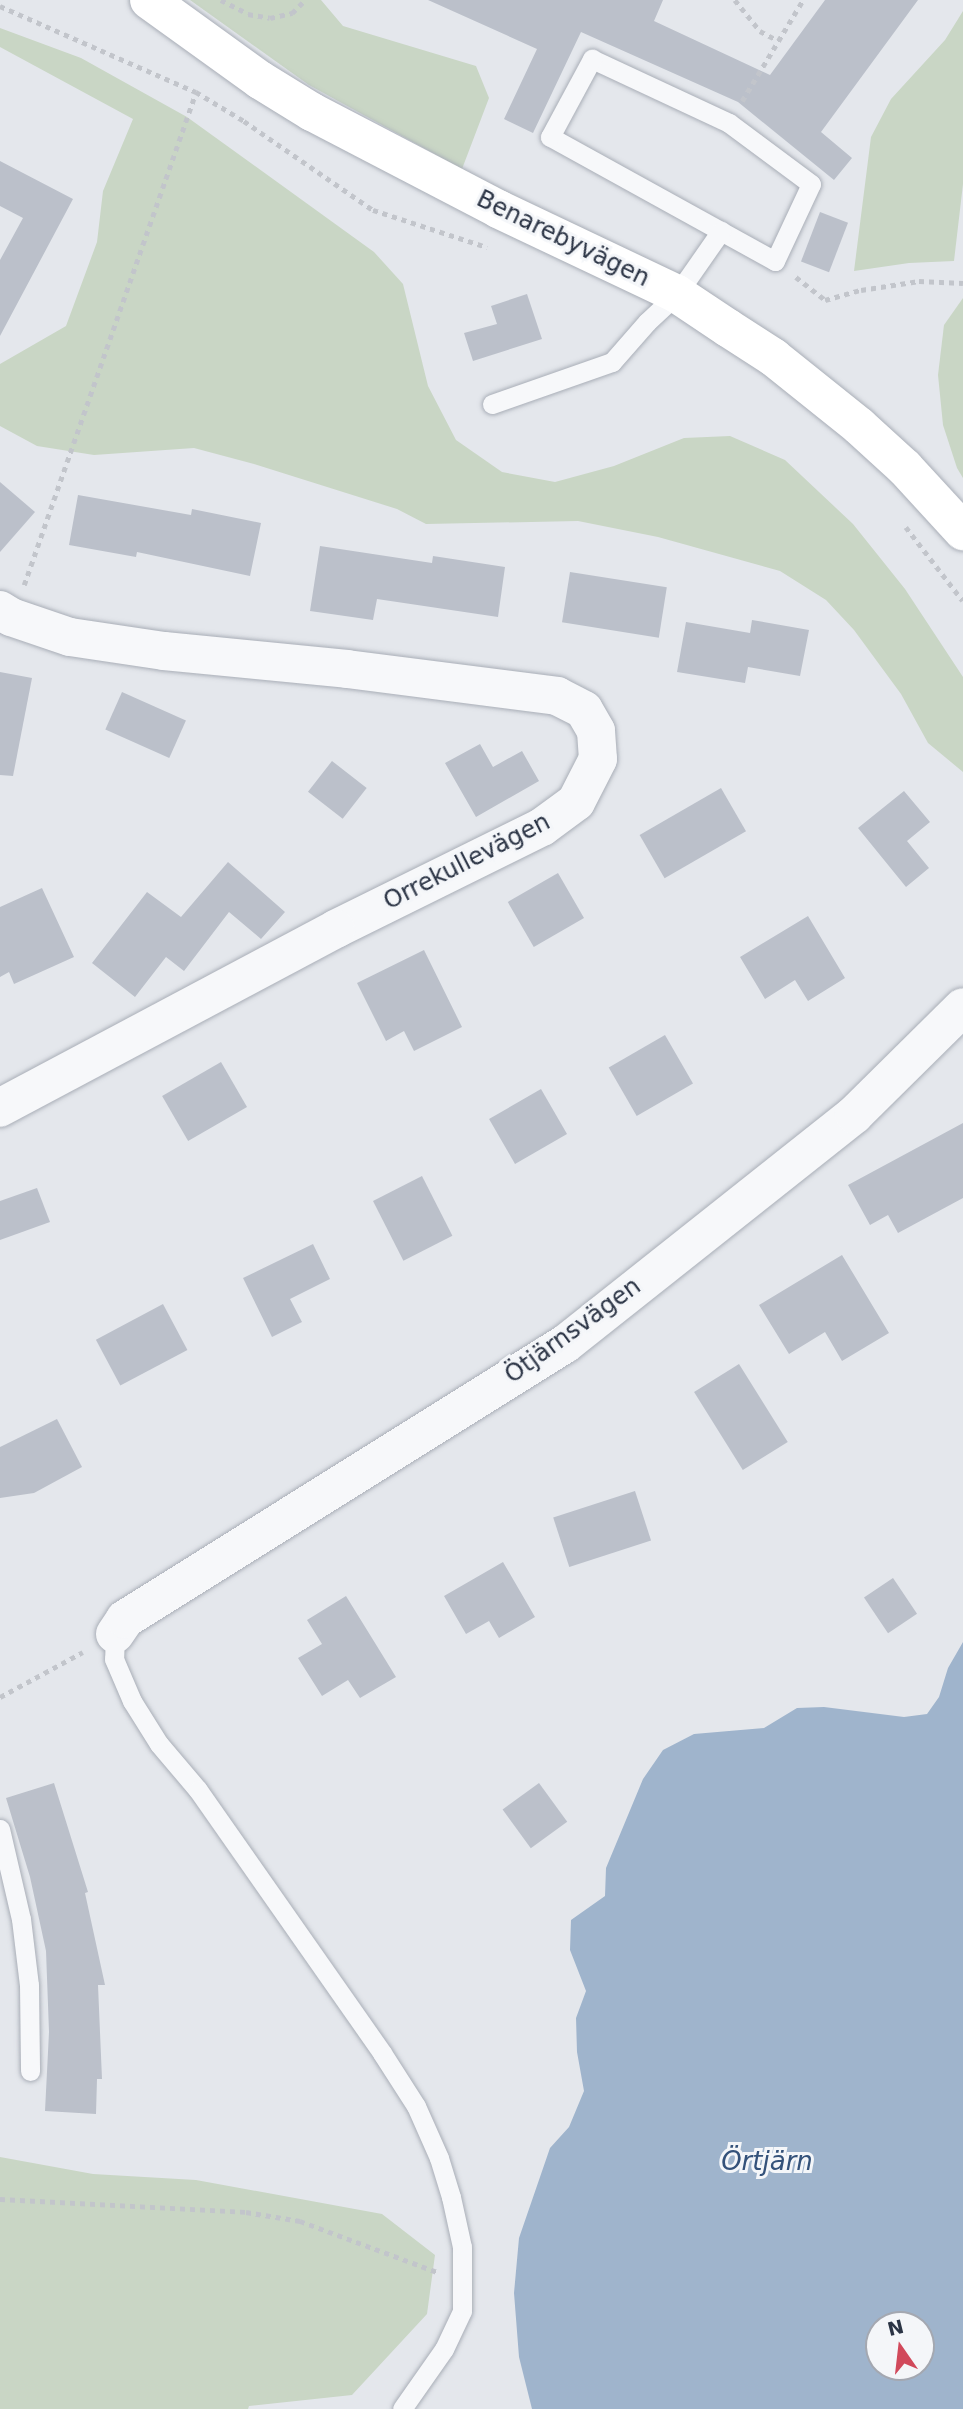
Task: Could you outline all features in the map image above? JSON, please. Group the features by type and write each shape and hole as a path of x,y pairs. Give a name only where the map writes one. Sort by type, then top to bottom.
{"street":[{"name":"Benarebyvägen","path":"149,0 260,80 312,112 498,209 677,294 773,358 859,426 959,528"},
{"name":"Orrekullevägen","path":"0,1108 336,929 542,827 576,802 598,758 596,731 584,710 557,696 374,672 164,652 70,636 11,617 11,600"},
{"name":"Ötjärnsvägen","path":"115,1634 125,1619 565,1343 854,1115 963,1007"}],"lane":[{"path":"592,59 729,123 811,184 775,261 550,137 592,59"},
{"path":"492,404 612,362 647,322 677,294 721,231"},
{"path":"115,1634 114,1659 132,1701 152,1734 198,1790 415,2106 439,2158 451,2197 461,2247 462,2311 444,2349 402,2409"},
{"path":"0,1829 21,1919 29,1985 30,2071"}],"path":[{"path":"221,0 248,14 270,18 292,13 305,0"},
{"path":"735,0 760,31 777,40"},
{"path":"729,123 803,0"},
{"path":"0,6 139,65 196,93 244,121 373,210 498,252"},
{"path":"11,600 196,93"},
{"path":"775,261 825,300 862,290 919,281 963,284"},
{"path":"904,525 963,601"},
{"path":"0,1697 115,1634"},
{"path":"0,2199 246,2212 300,2221 463,2282"}],"green space":[{"path":"190,0 321,0 343,26 476,66 489,98 462,169 309,85"},
{"path":"963,11 963,184 954,261 909,263 854,271 871,137 891,99 945,40"},
{"path":"0,28 81,58 187,117 374,252 403,284 428,386 456,440 502,472 555,482 614,466 684,438 730,436 785,460 853,524 905,589 963,677 963,772 928,743 901,694 854,630 826,600 780,571 658,537 578,521 426,524 397,509 194,448 94,455 37,446 0,426 0,364 66,326 97,242 103,191 133,119 0,47"},
{"path":"963,298 963,478 943,425 938,375 944,325"},
{"path":"0,2157 93,2174 196,2180 382,2214 435,2255 427,2314 352,2395 249,2406 248,2409 0,2409"}],"water":[{"name":"Örtjärn","path":"963,1642 963,2409 532,2409 519,2357 514,2293 519,2238 550,2148 569,2127 584,2091 577,2052 576,2018 586,1991 570,1950 571,1920 605,1896 606,1868 643,1779 663,1750 694,1734 764,1728 797,1708 824,1707 904,1717 927,1714 939,1697 948,1668"}],"building":[{"path":"428,0 663,0 654,21 770,75 825,0 918,0 821,132 852,158 834,180 738,102 581,32 533,133 504,119 537,49"},
{"path":"0,161 73,199 0,336 0,260 23,218 0,206"},
{"path":"820,212 848,223 829,272 801,261"},
{"path":"527,294 542,339 473,361 464,333 497,324 491,306"},
{"path":"0,482 35,512 0,552"},
{"path":"78,495 191,515 192,509 261,523 250,576 137,552 136,557 69,545"},
{"path":"320,546 432,563 433,556 505,567 498,617 377,599 373,620 310,611"},
{"path":"570,572 667,587 659,638 562,622"},
{"path":"752,620 809,630 800,676 748,667 745,683 677,672 686,622 750,633"},
{"path":"0,672 32,678 13,776 0,775"},
{"path":"122,692 186,720 169,758 105,729"},
{"path":"480,744 493,767 522,751 539,781 476,817 445,763"},
{"path":"332,761 367,788 343,819 308,792"},
{"path":"721,788 746,831 665,878 640,835"},
{"path":"904,791 930,822 907,841 929,868 906,887 858,828"},
{"path":"228,862 285,912 261,939 229,912 184,971 166,957 135,997 92,963 147,892 181,917"},
{"path":"558,873 584,918 534,947 508,902"},
{"path":"42,888 74,957 14,984 9,972 0,977 0,907"},
{"path":"808,916 845,978 808,1001 795,980 765,999 740,957"},
{"path":"424,950 462,1027 414,1051 404,1031 386,1041 357,983"},
{"path":"665,1035 693,1083 637,1116 609,1068"},
{"path":"221,1062 247,1107 188,1141 162,1096"},
{"path":"541,1089 567,1134 515,1164 489,1119"},
{"path":"963,1123 963,1198 898,1233 888,1215 870,1225 848,1185"},
{"path":"422,1176 452,1236 403,1261 373,1201"},
{"path":"37,1188 50,1222 0,1240 0,1201"},
{"path":"313,1244 330,1279 290,1299 302,1322 272,1337 243,1278"},
{"path":"842,1255 889,1333 842,1361 825,1332 789,1354 759,1305"},
{"path":"163,1304 187,1350 120,1386 96,1340"},
{"path":"739,1364 788,1442 743,1470 694,1392"},
{"path":"57,1419 82,1467 34,1493 0,1498 0,1447"},
{"path":"635,1491 651,1540 569,1567 553,1518"},
{"path":"503,1562 535,1617 499,1638 489,1621 466,1634 444,1596"},
{"path":"893,1578 917,1614 888,1633 864,1598"},
{"path":"346,1596 396,1677 360,1698 348,1680 322,1696 298,1658 322,1644 307,1620"},
{"path":"54,1783 88,1892 85,1893 105,1985 98,1985 102,2079 97,2079 96,2114 45,2111 49,2032 46,1951 30,1877 6,1798"},
{"path":"539,1783 567,1822 531,1848 503,1809"}]}
